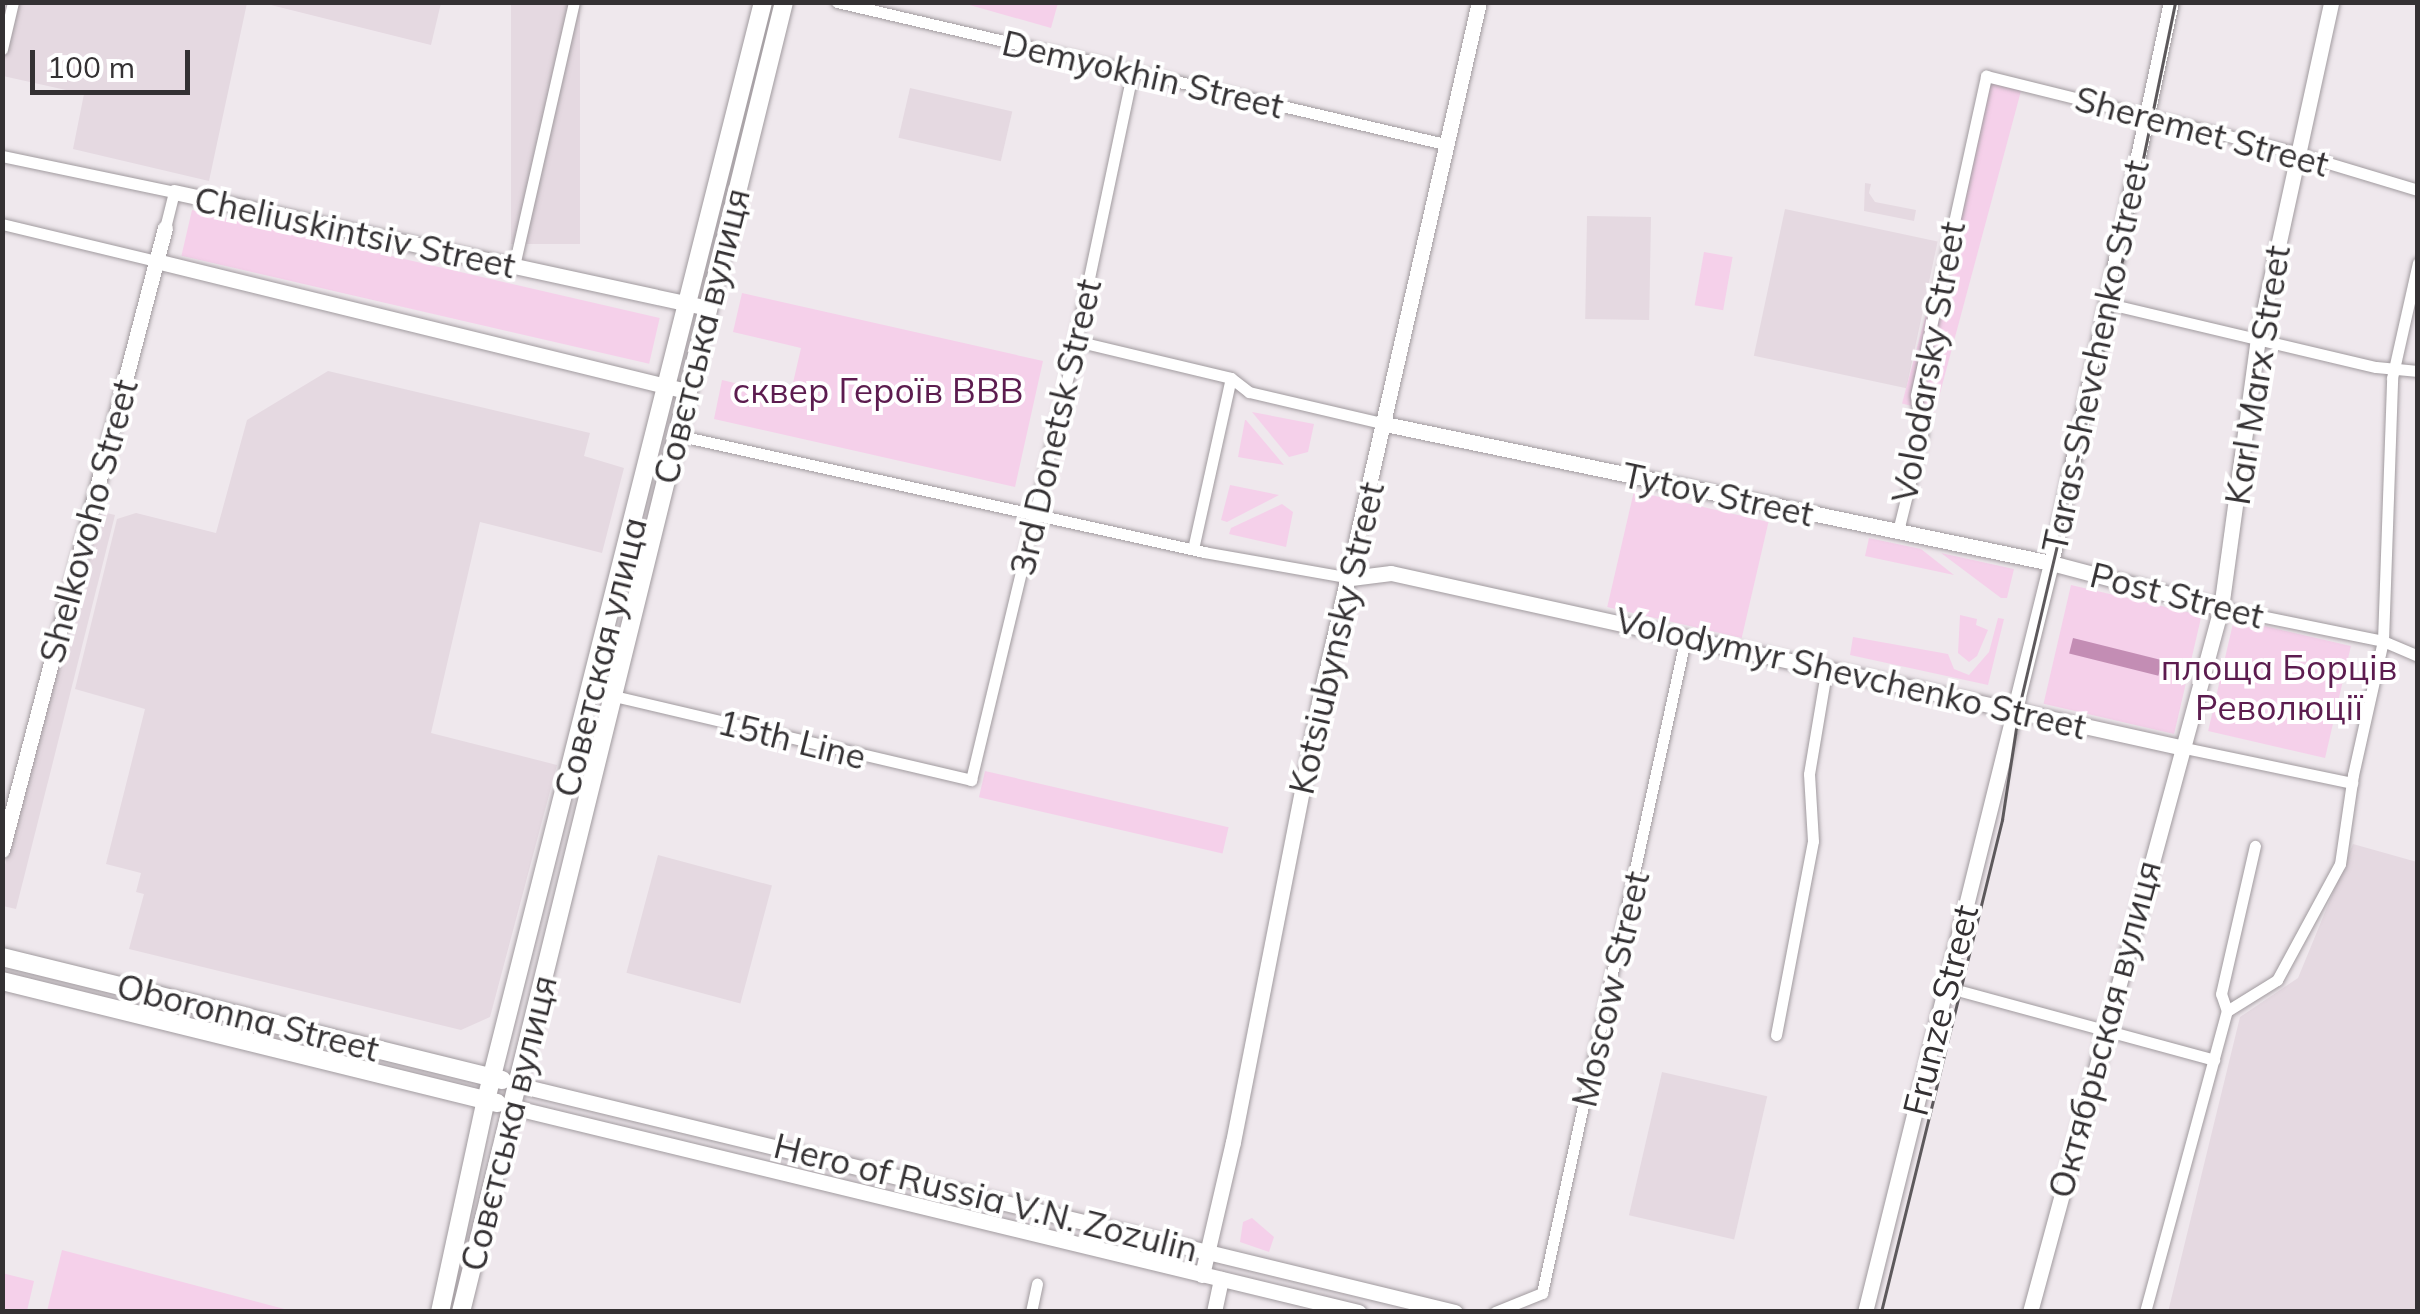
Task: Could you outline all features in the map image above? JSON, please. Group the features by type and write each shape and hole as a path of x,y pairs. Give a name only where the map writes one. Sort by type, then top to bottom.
{"main road":[{"name":"Советская улица","path":"440,1312 486,1100 676,390 688,305 764,2"},
{"name":"Совєтська вулиця","path":"461,1312 676,435 676,390 708,308 784,2"},
{"name":"Oboronna Street","path":"2,956 518,1085"},
{"name":"Oboronna Street","path":"2,981 512,1107"}],"street":[{"path":"2,50 13,2"},
{"path":"514,266 574,2"},
{"name":"Demyokhin Street","path":"837,2 1449,145"},
{"name":"Kotsiubynsky Street","path":"1202,1274 1320,700 1479,2"},
{"name":"Taras Shevchenko Street","path":"2014,708 2051,564 2109,304 2170,2"},
{"name":"Karl Marx Street","path":"2180,747 2221,608 2258,338 2331,2"},
{"name":"3rd Donetsk Street","path":"971,780 1076,342 1132,72"},
{"name":"Sheremet Street","path":"1986,76 2418,190"},
{"name":"Volodarsky Street","path":"1898,531 1922,434 1916,395 1986,76"},
{"name":"Cheliuskintsiv Street","path":"2,156 708,308"},
{"name":"Shelkovoho Street","path":"2,850 174,192"},
{"name":"Cheliuskintsiv Street","path":"2,224 676,390"},
{"path":"2227,1011 2277,980 2340,864 2352,783 2383,641 2393,368 2418,263"},
{"path":"2109,304 2418,372"},
{"path":"1076,342 1230,378 1248,392 1385,424"},
{"path":"1193,549 1230,378"},
{"name":"Tytov Street","path":"1385,424 2051,564"},
{"path":"676,435 1193,549 1350,578"},
{"name":"Post Street","path":"2051,564 2221,608 2383,641 2418,656"},
{"name":"Volodymyr Shevchenko Street","path":"1350,578 1383,571 2352,783"},
{"name":"Moscow Street","path":"1495,1312 1542,1293 1686,636"},
{"path":"1776,1035 1813,841 1809,774 1827,667"},
{"name":"15th Line","path":"614,696 971,780"},
{"name":"Frunze Street","path":"1866,1312 2014,708"},
{"name":"Октябрьская вулиця","path":"2030,1312 2180,747"},
{"path":"2145,1312 2227,1011 2221,994 2255,846"},
{"path":"1946,987 2214,1060"},
{"name":"Hero of Russia V.N. Zozulin","path":"518,1085 1455,1312"},
{"name":"Hero of Russia V.N. Zozulin","path":"512,1107 1359,1312"},
{"path":"1214,1312 1221,1280"},
{"path":"1030,1312 1037,1284"}],"shaded area":[{"path":"3,3 247,3 209,181 73,149 84,94 3,76"},
{"path":"263,3 441,3 431,45"},
{"path":"511,3 580,3 580,244 511,244"},
{"path":"910,88 1012,112 1001,161 899,138"},
{"path":"1865,183 1871,184 1869,193 1875,202 1916,210 1914,221 1864,211"},
{"path":"1785,209 1938,241 1906,388 1754,356"},
{"path":"1587,216 1651,217 1649,320 1585,319"},
{"path":"328,371 590,433 584,456 624,468 602,553 480,522 431,733 557,765 490,1017 461,1030 129,949 144,894 136,892 141,873 106,864 145,709 75,689 117,519 136,513 216,533 247,420"},
{"path":"94,510 115,515 16,909 3,906 3,873"},
{"path":"2073,638 2162,660 2158,676 2069,654"},
{"path":"2353,844 2417,862 2417,1311 2168,1312 2240,1017 2298,978"},
{"path":"658,855 772,886 740,1003 626,973"},
{"path":"1662,1072 1767,1096 1734,1240 1629,1215"}],"green space":[{"path":"959,2 1058,2 1058,3 1051,28"},
{"path":"1989,79 2022,88 1935,412 1902,404"},
{"path":"192,210 660,318 649,364 181,256"},
{"path":"1704,252 1733,257 1723,310 1695,305"},
{"name":"сквер Героїв ВВВ","path":"742,293 1043,361 1015,487 714,419 722,380 790,396 801,348 733,332"},
{"path":"1252,412 1314,424 1308,452 1289,457"},
{"path":"1246,420 1284,465 1238,457"},
{"path":"1230,485 1279,495 1227,522 1221,520"},
{"path":"1634,491 1768,522 1742,638 1607,607"},
{"path":"1282,504 1293,512 1286,547 1229,534 1231,528"},
{"path":"1869,538 1921,549 1954,575 1865,556"},
{"path":"1941,553 2014,569 2007,598 2001,598"},
{"path":"2071,585 2202,615 2174,734 2044,704"},
{"path":"1960,615 1977,619 1976,625 1988,630 1977,656 1969,662 1958,653"},
{"path":"1998,618 2004,619 1988,685 1850,655 1853,637 1948,654 1954,669 1969,675 1989,652"},
{"name":"площа Борців Революції","path":"2234,619 2351,646 2325,758 2208,731"},
{"path":"985,771 1229,827 1223,854 979,797"},
{"path":"1252,1218 1274,1237 1269,1252 1240,1242 1243,1222"},
{"path":"62,1250 292,1311 47,1311"},
{"path":"2,1273 34,1281 27,1311 3,1311"}],"tram line":[{"path":"1881,1312 2002,820 2020,703 2113,305 2175,2"}]}
